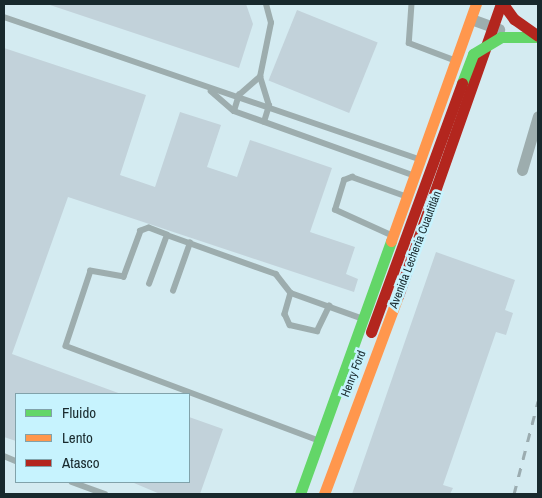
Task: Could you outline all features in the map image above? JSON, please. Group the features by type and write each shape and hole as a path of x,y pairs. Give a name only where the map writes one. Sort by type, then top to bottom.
{"main road":[{"name":"Avenida Lecheria Cuautitlán","path":"300,494 476,4"},
{"name":"Avenida Lecheria Cuautitlán","path":"324,494 439,188 502,4"},
{"path":"502,4 514,19 537,39"},
{"name":"Henry Ford","path":"319,441 346,398 470,59 482,46 501,37 537,39"}],"street":[{"path":"471,19 537,39 538,25"},
{"path":"522,170 538,116"}],"lane":[{"path":"264,122 269,106 260,77 272,23 266,4"},
{"path":"411,4 409,43 456,61"},
{"path":"4,17 209,90 240,95 420,160"},
{"path":"234,111 240,95 260,77"},
{"path":"209,90 234,111 415,175"},
{"path":"392,236 339,214 336,205 344,180 352,177 407,197"},
{"path":"319,441 66,346 91,271 124,277 141,231 149,228 276,274 291,293 363,318"},
{"path":"149,284 167,235"},
{"path":"173,291 190,243"},
{"path":"291,293 285,314 290,325 317,331 328,306"},
{"path":"75,483 105,494"}],"building":[{"path":"246,4 253,24 239,68 50,5"},
{"path":"297,10 378,43 349,113 269,80"},
{"path":"4,48 146,95 120,175 155,187 180,112 221,125 207,167 237,177 250,140 332,168 310,232 355,247 346,274 358,279 354,292 68,197 12,354 118,393 15,393 15,441 4,437"},
{"path":"436,252 515,280 505,310 513,313 506,335 496,332 443,485 453,488 450,494 352,494"},
{"path":"190,417 223,429 200,494 160,494 134,483 190,483"}],"railway":[{"path":"514,494 538,401"}],"traffic: fast":[{"path":"462,83 473,54 501,37 538,37"},
{"path":"300,494 391,241"}],"traffic: slow":[{"path":"391,241 476,4"},
{"path":"324,494 398,296"}],"traffic: jam":[{"path":"398,296 501,4"},
{"path":"503,4 514,19 538,36"},
{"path":"371,332 462,83"}]}
